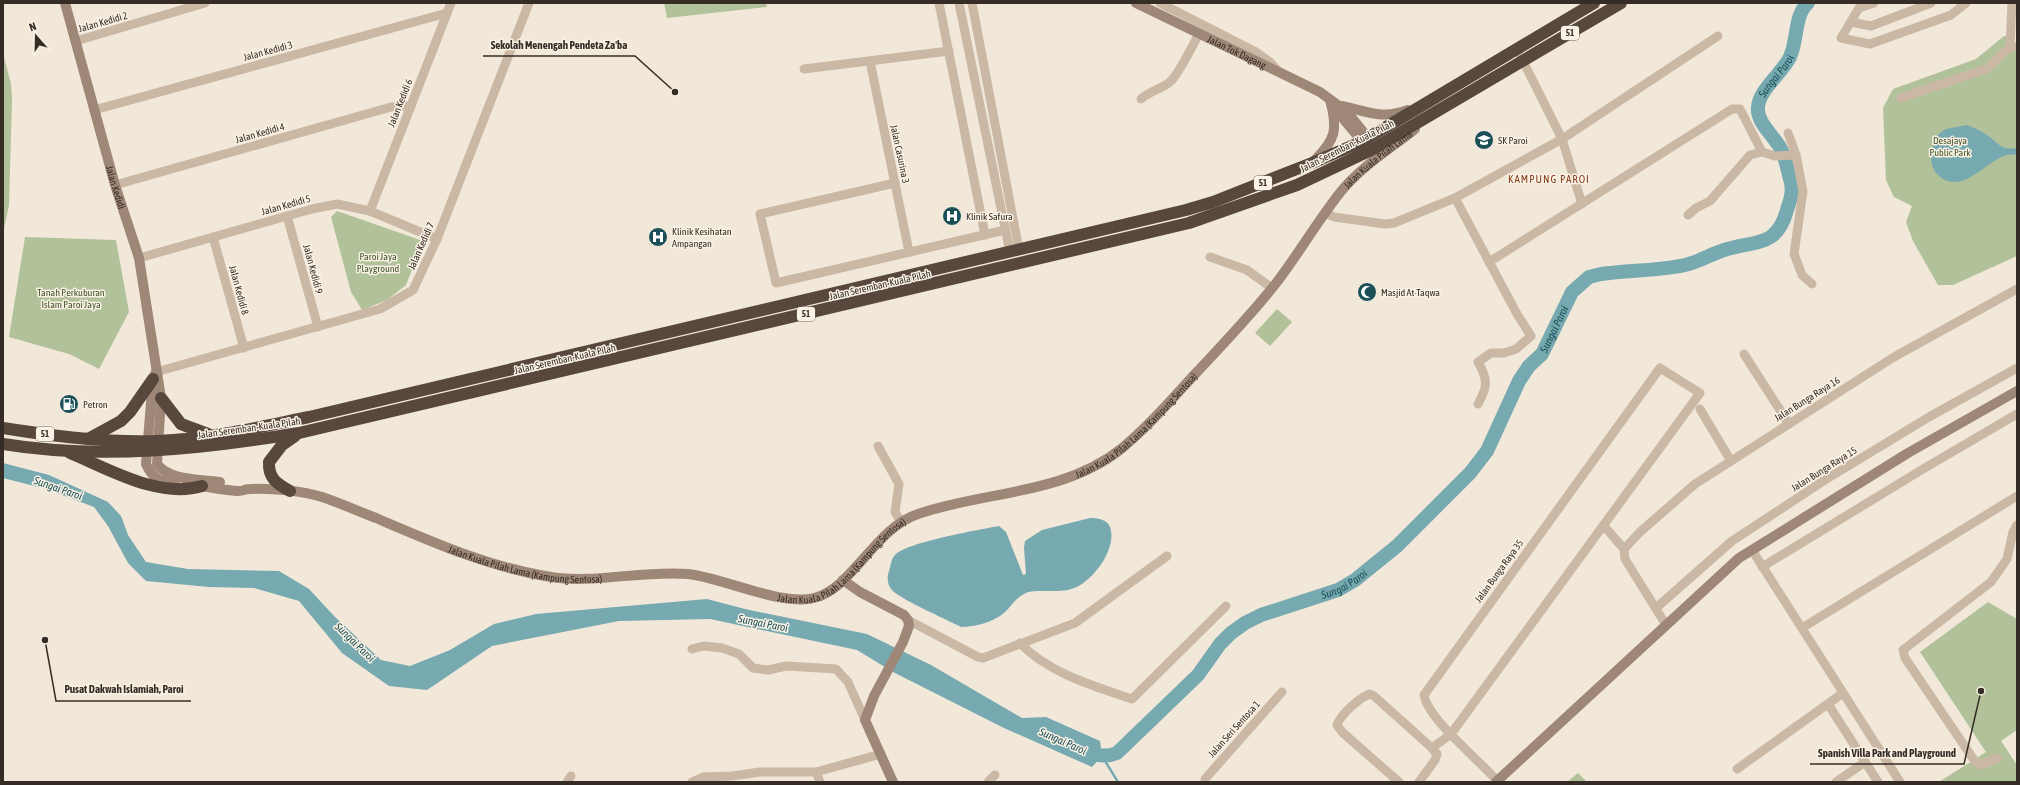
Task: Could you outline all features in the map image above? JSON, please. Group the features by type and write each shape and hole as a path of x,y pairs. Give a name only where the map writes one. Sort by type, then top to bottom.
{"highway":[{"name":"Jalan Seremban-Kuala Pilah","path":"3,428 153,446 309,417 1186,210 1213,202 1312,163 1364,140 1594,3"},
{"name":"Jalan Seremban-Kuala Pilah","path":"3,444 63,450 231,444 299,433 1189,223 1297,185 1371,150 1621,3"},
{"path":"87,439 121,421 130,412 155,376"},
{"path":"161,398 182,424 211,435"},
{"path":"290,491 273,479 270,474 269,462 282,445 299,433"},
{"path":"63,450 154,486 189,490 202,486"}],"street":[{"name":"Jalan Kedidi","path":"65,3 115,185 138,258 155,376"},
{"name":"Jalan Kedidi 2","path":"76,41 205,3"},
{"name":"Jalan Kedidi 6","path":"370,210 451,3"},
{"name":"Jalan Kedidi 7","path":"155,376 244,348 380,309 413,290 437,240 529,3"},
{"path":"940,3 985,235"},
{"path":"959,3 1005,230 1015,251"},
{"path":"972,3 1015,251"},
{"name":"Jalan Tok Dagang","path":"1136,3 1320,92 1333,102 1341,116 1364,140 1371,150"},
{"path":"1160,3 1170,5 1256,52 1270,62 1279,72"},
{"path":"1874,3 1859,8 1841,38 1870,44 1951,15 1966,3"},
{"path":"1851,22 1871,26 1931,3"},
{"path":"1901,98 1986,69 2013,47 2012,3"},
{"name":"Jalan Kedidi 3","path":"94,110 447,13"},
{"path":"1141,100 1147,93 1162,88 1171,80 1199,34"},
{"path":"1326,213 1334,217 1390,224 1454,198 1562,139 1718,36"},
{"path":"1518,49 1562,139 1582,204"},
{"path":"804,70 949,51"},
{"name":"Jalan Casurina 3","path":"870,61 909,252"},
{"path":"1312,163 1328,147 1334,135 1333,102 1383,116 1391,116 1428,101"},
{"name":"Jalan Kedidi 4","path":"115,185 391,107 411,106"},
{"path":"1489,262 1732,109 1740,109 1762,152"},
{"name":"Jalan Kuala Pilah Lama","path":"1326,213 1340,193 1360,173 1436,112"},
{"path":"1788,133 1792,155 1803,191 1794,254 1802,275 1812,284"},
{"path":"1688,216 1696,208 1710,201 1750,155 1762,152 1775,156 1792,155"},
{"path":"895,182 760,214 776,283 1005,230"},
{"path":"1454,198 1517,314 1531,336 1516,348 1504,353 1491,353 1478,362 1486,376 1484,393 1478,404"},
{"name":"Jalan Kedidi 5","path":"138,258 287,216 337,204 370,210 437,240"},
{"name":"Jalan Kuala Pilah Lama (Kampung Sentosa)","path":"153,446 146,464 150,473 157,479 164,482 240,491 251,489 290,491 320,496 445,547 543,576 580,578 690,574 777,596 810,599 830,591 843,580 885,535 900,522 916,514 1063,480 1084,472 1101,463 1122,448 1169,403 1272,288 1326,213"},
{"name":"Jalan Kedidi 9","path":"287,216 318,327"},
{"name":"Jalan Kedidi 8","path":"213,237 244,348"},
{"path":"1210,257 1247,270 1272,288"},
{"name":"Jalan Bunga Raya 16","path":"1624,549 1640,532 1695,484 1894,357 2017,289"},
{"path":"1744,354 1789,424"},
{"name":"Jalan Bunga Raya 35","path":"1497,782 1451,734 1425,702 1424,695 1428,687 1660,368 1700,393 1604,526"},
{"name":"Jalan Bunga Raya 15","path":"1656,608 1732,541 1825,480 1929,417 2017,368"},
{"path":"153,446 161,398 155,376"},
{"path":"153,446 155,376"},
{"path":"1497,782 1739,558 1908,453 2017,392"},
{"path":"1700,409 1731,461"},
{"path":"1762,567 1923,468 2017,414"},
{"name":"Jalan Kuala Pilah Lama (Kampung Sentosa)","path":"153,446 157,464 165,473 177,476 241,484 251,489"},
{"path":"878,446 899,484 896,512 900,522"},
{"path":"1802,628 2017,496"},
{"path":"1998,758 1980,765 1974,760 1905,658 1903,650 1991,582 2007,559 2013,532 2017,525"},
{"path":"1432,748 1451,734 1604,526 1624,549 1625,559 1666,625"},
{"path":"1752,550 1900,782"},
{"path":"843,580 860,592 904,615 908,620 978,657 983,658 1075,623 1166,556"},
{"path":"1020,643 1030,655 1068,676 1132,700 1226,606"},
{"path":"865,720 890,664 903,642 909,626 908,620"},
{"path":"692,649 704,646 722,648 739,654 753,668 768,670 786,666 836,669 848,682 893,782"},
{"name":"Jalan Seri Sentosa 1","path":"1205,782 1205,779 1282,692"},
{"path":"1737,769 1843,693"},
{"path":"1399,782 1342,732 1337,725 1362,697 1369,694 1374,696 1437,754 1435,760 1419,782"},
{"path":"1828,704 1878,782"},
{"path":"692,782 703,777 734,779 760,772 816,772 881,754"},
{"path":"1836,782 1865,762"},
{"path":"816,772 820,782"},
{"path":"988,782 995,775"}],"green space":[{"path":"664,3 766,3 767,7 667,18"},
{"name":"Desajaya Public Park","path":"2004,36 2014,36 2010,48 2017,48 2017,256 1953,285 1938,285 1913,241 1906,222 1912,206 1894,197 1886,180 1883,108 1893,89 1976,59"},
{"path":"3,53 11,84 12,100 9,205 3,233"},
{"name":"Paroi Jaya Playground","path":"337,211 423,241 406,285 387,300 362,310 351,292 331,217"},
{"name":"Tanah Perkuburan Islam Paroi Jaya","path":"25,237 116,240 129,312 99,369 69,354 9,337"},
{"path":"1277,309 1292,322 1270,346 1255,333"},
{"path":"1988,602 2017,619 2017,730 2001,741 2017,765 2017,782 1939,782 1986,752 1920,652"},
{"path":"1578,773 1587,782 1567,782"}],"water":[{"path":"1967,125 1985,133 2004,148 2017,148 2017,154 2004,156 1964,180 1956,182 1947,181 1935,172 1933,167 1931,158 1935,137 1946,129"},
{"path":"3,463 49,475 108,502 121,516 128,535 146,562 188,569 279,571 309,589 335,617 381,660 410,666 450,650 494,624 536,614 707,599 745,609 867,634 931,665 1022,718 1046,717 1100,741 1102,756 1092,767 1004,728 893,672 857,650 710,619 619,621 492,646 427,690 389,686 342,653 299,601 254,588 209,587 146,581 128,563 108,526 94,507 46,489 3,478"},
{"path":"1090,518 1107,522 1110,527 1111,536 1110,545 1106,555 1101,564 1087,580 1079,586 1071,589 1026,593 1019,597 1000,616 984,623 961,627 903,598 891,589 889,585 888,575 892,560 896,554 903,550 944,537 999,526 1006,532 1023,575 1026,574 1024,548 1025,541 1042,530"}],"waterway":[{"name":"Sungai Paroi","path":"1084,751 1100,755 1113,755 1117,753 1198,675 1220,644 1231,633 1245,623 1261,615 1338,590 1355,580 1397,546 1470,473 1487,451 1519,381 1529,366 1542,354 1572,292 1589,277 1601,274 1685,265 1724,250 1755,243 1771,237 1777,231 1783,222 1790,200 1792,190 1791,183 1783,153 1760,118 1758,107 1762,94 1787,63 1790,57 1800,14 1808,3"},
{"path":"1102,756 1118,782"}],"place":[{"name":"Sekolah Menengah Pendeta Za'ba","path":"675,92"},
{"name":"SK Paroi","path":"1484,140"},
{"name":"Klinik Safura","path":"952,216"},
{"name":"Klinik Kesihatan Ampangan","path":"658,237"},
{"name":"Masjid At-Taqwa","path":"1367,292"},
{"name":"Petron","path":"69,404"},
{"name":"Pusat Dakwah Islamiah, Paroi","path":"45,640"},
{"name":"Spanish Villa Park and Playground","path":"1981,691"}],"district":[{"name":"KAMPUNG PAROI","path":"1549,179"}]}
